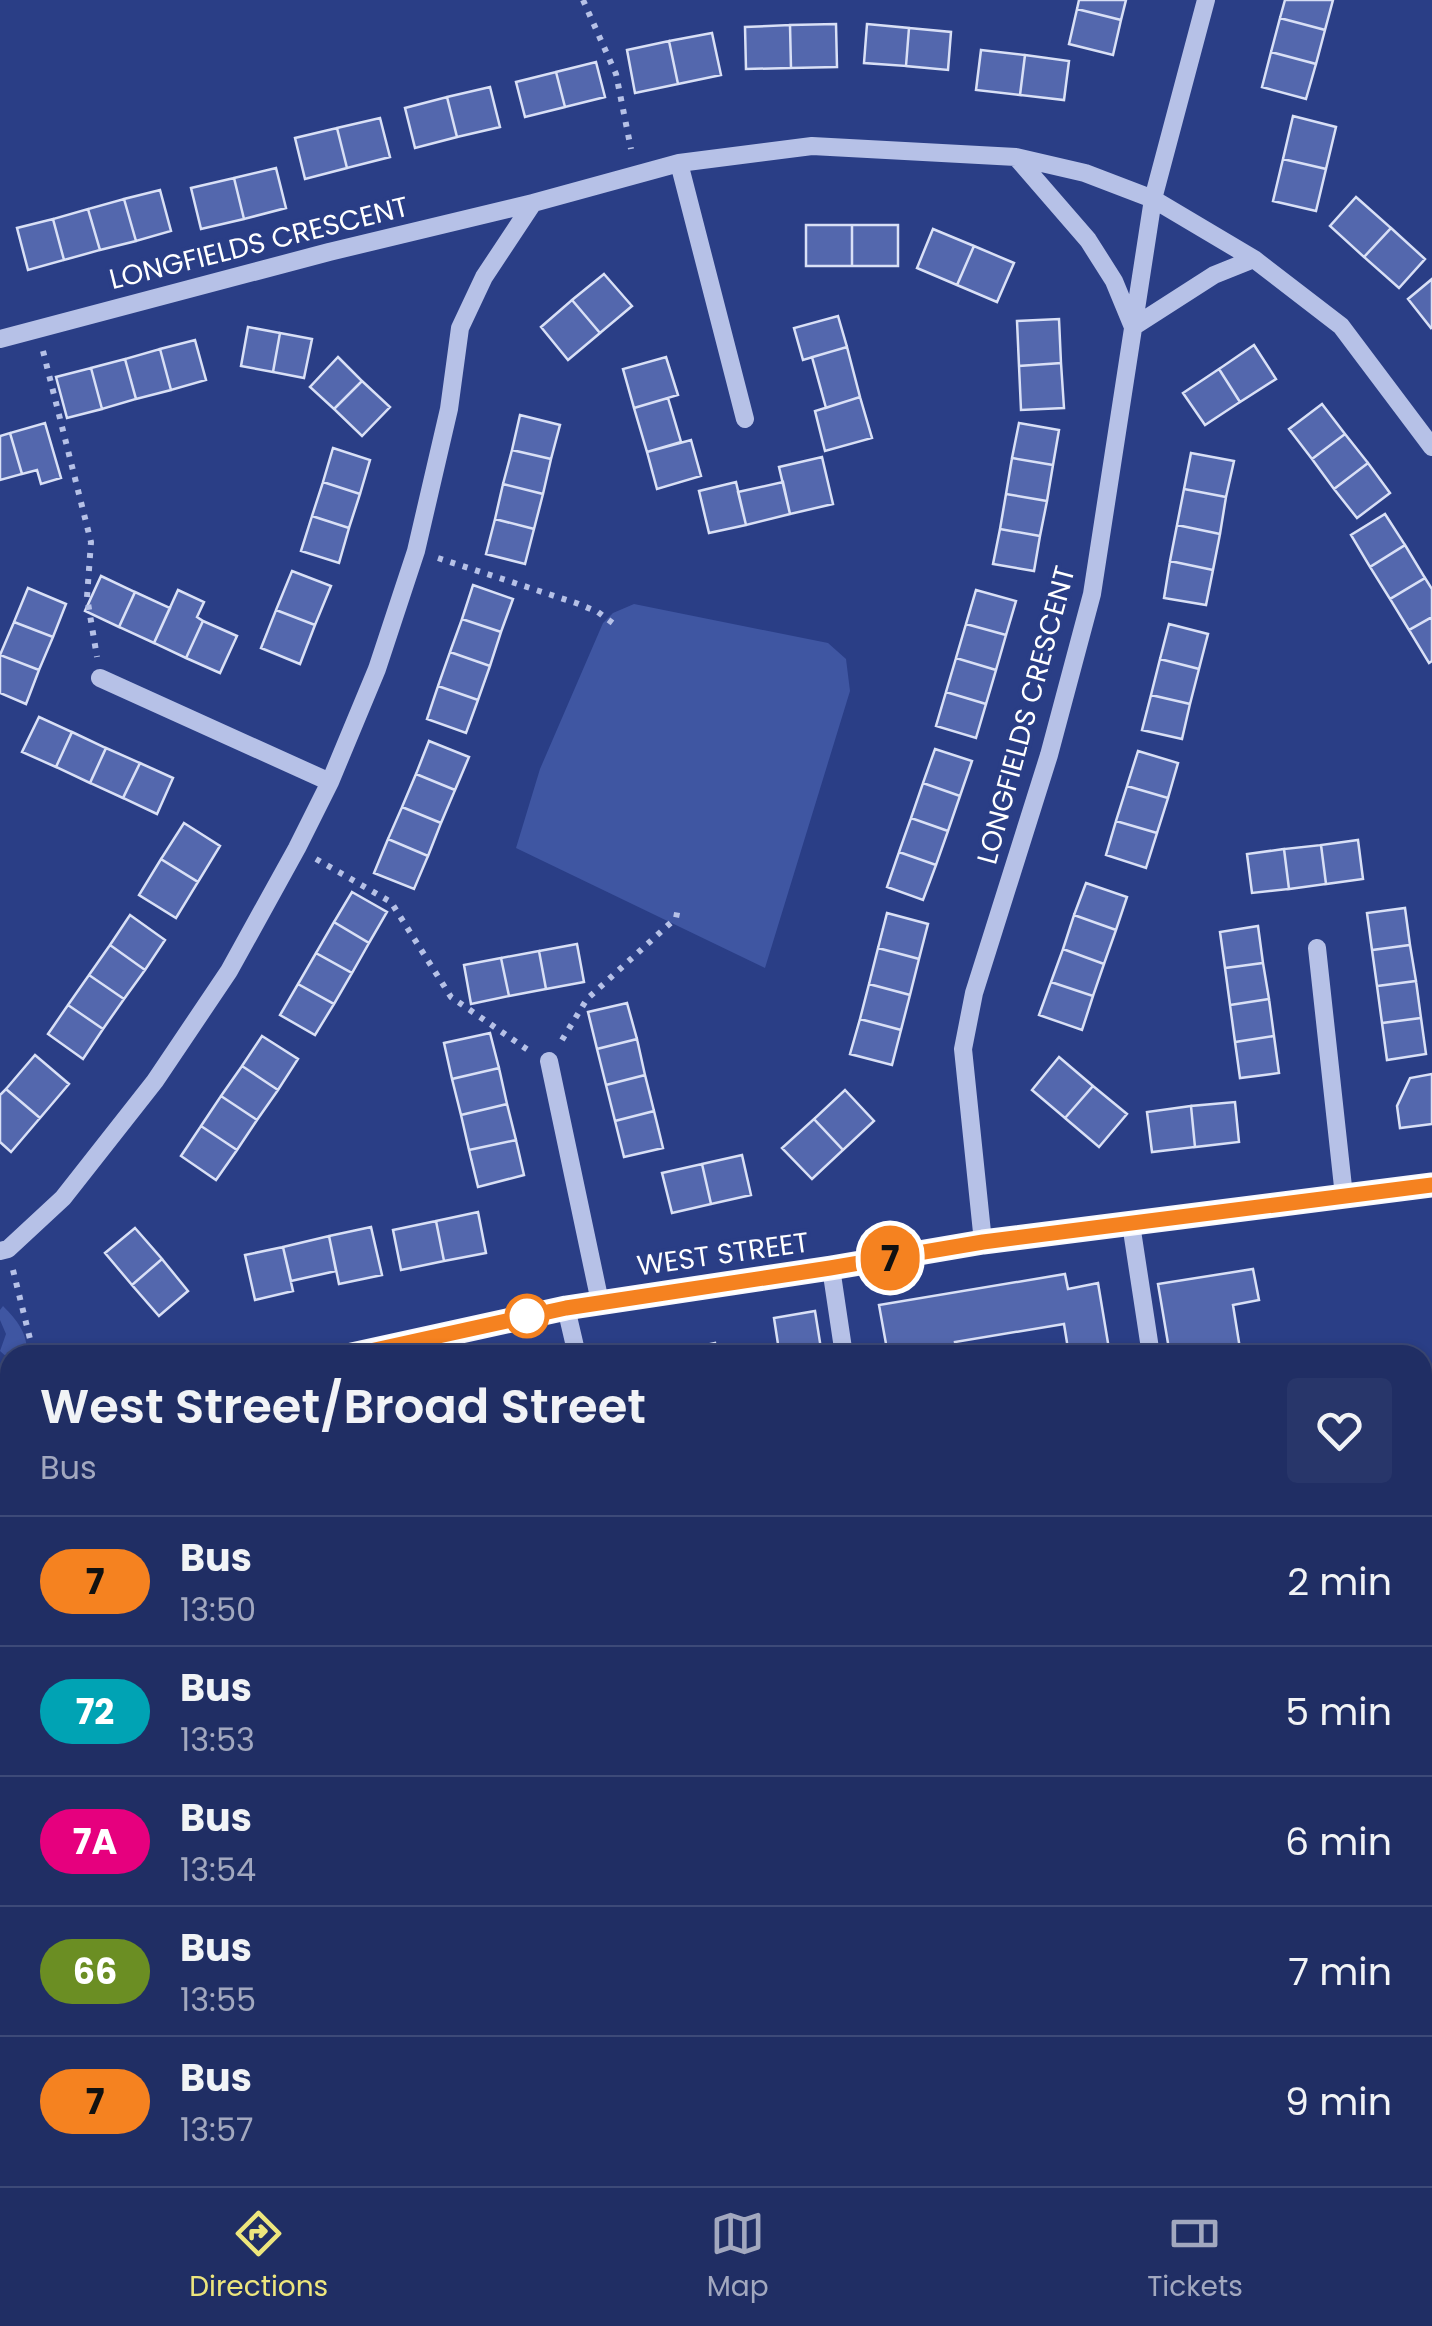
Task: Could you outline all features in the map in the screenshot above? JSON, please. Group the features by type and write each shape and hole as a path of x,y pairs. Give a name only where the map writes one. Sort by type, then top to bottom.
{"main road":[{"name":"WEST STREET","path":"431,1345 600,1302 983,1242 1432,1184"}],"street":[{"name":"LONGFIELDS CRESCENT","path":"983,1242 962,1049 974,994 1049,755 1092,594 1153,199 1206,0"},
{"name":"LONGFIELDS CRESCENT","path":"0,339 679,164 812,146 1016,157 1085,173 1153,199 1254,259 1341,326 1432,446"},
{"path":"1016,157 1088,240 1114,281 1133,327 1214,275 1254,259"},
{"path":"679,164 745,419"},
{"path":"4,1250 62,1198 156,1082 229,971 297,848 330,782 377,668 416,551 449,408 460,328 484,277 533,203"},
{"path":"100,678 330,782"},
{"path":"1316,948 1344,1196"},
{"path":"549,1061 600,1302"},
{"path":"1131,1224 1149,1345"},
{"path":"830,1268 842,1345"},
{"path":"566,1308 575,1345"}],"path":[{"path":"583,0 616,74 637,175"},
{"path":"37,329 91,542 87,596 100,678"},
{"path":"416,551 576,602 618,627"},
{"path":"297,848 391,902 451,997 549,1061 587,999 676,918 678,908"},
{"path":"4,1250 31,1345"}],"shaded area":[{"path":"634,604 828,643 846,659 850,691 765,968 516,848 540,769 603,623 613,613"},
{"path":"3,1306 13,1317 26,1345 2,1345 6,1334 0,1310"}],"building":[{"path":"1079,0 1126,0 1121,20 1077,9"},
{"path":"1285,0 1333,0 1325,30 1280,18"},
{"path":"1077,9 1121,20 1113,55 1069,44"},
{"path":"1280,18 1325,30 1316,64 1271,52"},
{"path":"836,24 837,67 791,68 790,25"},
{"path":"867,24 909,28 906,66 864,63"},
{"path":"790,25 791,68 746,69 745,27"},
{"path":"909,28 951,32 948,70 906,66"},
{"path":"712,33 721,75 678,84 669,41"},
{"path":"669,41 678,84 635,93 627,50"},
{"path":"981,50 1025,55 1020,95 976,90"},
{"path":"1271,52 1316,64 1306,99 1262,87"},
{"path":"1025,55 1069,61 1064,100 1020,95"},
{"path":"596,62 605,97 565,107 556,72"},
{"path":"556,72 565,107 525,117 516,82"},
{"path":"490,87 500,127 457,137 447,97"},
{"path":"447,97 457,137 415,148 405,108"},
{"path":"1293,116 1336,127 1326,169 1283,159"},
{"path":"380,118 390,157 347,168 337,128"},
{"path":"337,128 347,168 305,179 295,138"},
{"path":"1283,159 1326,169 1316,211 1273,201"},
{"path":"276,168 286,208 244,219 234,178"},
{"path":"234,178 244,219 201,229 191,188"},
{"path":"160,190 171,231 136,241 124,199"},
{"path":"1356,197 1391,228 1364,257 1330,226"},
{"path":"124,199 136,241 100,250 88,209"},
{"path":"88,209 100,250 64,260 53,219"},
{"path":"53,219 64,260 28,270 17,228"},
{"path":"806,225 852,225 852,266 806,266"},
{"path":"852,225 898,225 898,266 852,266"},
{"path":"1391,228 1425,259 1399,288 1364,257"},
{"path":"933,229 974,246 957,285 917,268"},
{"path":"974,246 1014,263 997,302 957,285"},
{"path":"604,274 632,306 600,333 572,300"},
{"path":"1432,279 1432,327 1431,328 1408,299"},
{"path":"572,300 600,333 568,360 541,327"},
{"path":"838,316 847,347 803,360 794,328"},
{"path":"1059,319 1061,363 1019,366 1017,321"},
{"path":"248,327 280,333 273,372 241,366"},
{"path":"280,333 312,339 304,378 273,372"},
{"path":"195,340 206,380 171,390 160,349"},
{"path":"1254,345 1276,379 1240,402 1219,369"},
{"path":"847,347 860,397 826,408 812,357"},
{"path":"160,349 171,390 136,399 125,359"},
{"path":"338,357 362,381 334,409 310,387"},
{"path":"666,357 678,395 634,408 623,369"},
{"path":"125,359 136,399 102,409 91,368"},
{"path":"1061,363 1064,408 1021,410 1019,366"},
{"path":"91,368 102,409 67,418 56,377"},
{"path":"1219,369 1240,402 1205,425 1183,393"},
{"path":"362,381 390,407 362,436 334,409"},
{"path":"860,397 872,438 825,451 815,411"},
{"path":"668,398 681,442 647,452 634,408"},
{"path":"1322,404 1345,434 1312,459 1289,429"},
{"path":"520,415 560,425 551,459 512,450"},
{"path":"45,423 61,478 41,484 37,470 22,474 10,433"},
{"path":"1019,423 1059,430 1053,465 1012,458"},
{"path":"10,433 22,474 0,480 0,436"},
{"path":"1345,434 1368,463 1334,489 1312,459"},
{"path":"691,440 701,476 657,489 647,452"},
{"path":"333,448 370,460 360,494 323,482"},
{"path":"512,450 551,459 543,494 503,484"},
{"path":"1191,453 1234,461 1226,497 1184,489"},
{"path":"822,457 833,504 790,514 779,467"},
{"path":"1012,458 1053,465 1047,501 1006,494"},
{"path":"1368,463 1390,493 1357,518 1334,489"},
{"path":"323,482 360,494 349,528 312,516"},
{"path":"736,482 746,525 709,533 699,491"},
{"path":"783,482 790,514 746,525 738,492"},
{"path":"503,484 543,494 534,529 495,519"},
{"path":"1184,489 1226,497 1220,534 1177,525"},
{"path":"1006,494 1047,501 1040,536 1000,529"},
{"path":"1385,514 1405,545 1370,567 1351,535"},
{"path":"312,516 349,528 339,563 301,551"},
{"path":"495,519 534,529 525,564 486,554"},
{"path":"1177,525 1220,534 1213,570 1170,561"},
{"path":"1000,529 1040,536 1034,571 993,564"},
{"path":"1405,545 1425,578 1390,599 1370,567"},
{"path":"1170,561 1213,570 1206,605 1164,598"},
{"path":"292,571 331,586 315,625 276,610"},
{"path":"101,576 135,592 119,627 85,611"},
{"path":"1425,578 1432,589 1432,617 1409,630 1390,599"},
{"path":"473,585 513,599 501,632 462,619"},
{"path":"28,588 66,604 53,637 14,622"},
{"path":"178,590 204,602 197,617 203,621 186,658 154,643"},
{"path":"976,590 1016,601 1006,635 966,624"},
{"path":"135,592 170,608 154,643 119,627"},
{"path":"276,610 315,625 300,664 261,648"},
{"path":"1432,617 1432,661 1429,663 1409,630"},
{"path":"462,619 501,632 490,666 450,652"},
{"path":"203,621 237,636 220,673 186,658"},
{"path":"14,622 53,637 39,670 0,655"},
{"path":"966,624 1006,635 996,670 956,658"},
{"path":"1169,624 1208,634 1199,669 1160,659"},
{"path":"450,652 490,666 478,700 438,686"},
{"path":"0,655 39,670 26,704 0,693"},
{"path":"956,658 996,670 986,704 946,692"},
{"path":"1160,659 1199,669 1190,704 1151,695"},
{"path":"438,686 478,700 466,733 427,719"},
{"path":"946,692 986,704 976,738 936,726"},
{"path":"1151,695 1190,704 1182,739 1142,730"},
{"path":"39,717 72,732 56,767 22,752"},
{"path":"72,732 106,748 90,783 56,767"},
{"path":"429,741 469,757 455,790 416,774"},
{"path":"106,748 140,763 123,798 90,783"},
{"path":"935,749 972,761 960,796 923,783"},
{"path":"1138,751 1178,763 1168,798 1127,786"},
{"path":"140,763 173,778 157,814 123,798"},
{"path":"416,774 455,790 441,823 402,807"},
{"path":"923,783 960,796 948,831 911,818"},
{"path":"1127,786 1168,798 1157,833 1116,821"},
{"path":"402,807 441,823 428,856 388,839"},
{"path":"911,818 948,831 936,865 899,852"},
{"path":"1116,821 1157,833 1146,868 1106,855"},
{"path":"184,823 220,846 198,882 161,859"},
{"path":"388,839 428,856 414,889 374,873"},
{"path":"1358,840 1363,879 1326,884 1321,845"},
{"path":"1321,845 1326,884 1289,889 1284,849"},
{"path":"1284,849 1289,889 1252,893 1247,854"},
{"path":"899,852 936,865 923,900 887,887"},
{"path":"161,859 198,882 176,918 139,895"},
{"path":"1086,883 1127,897 1116,930 1074,915"},
{"path":"352,892 387,912 369,943 334,922"},
{"path":"1405,908 1410,945 1372,950 1367,913"},
{"path":"887,913 928,924 919,959 878,948"},
{"path":"130,915 165,940 145,970 110,945"},
{"path":"1074,915 1116,930 1104,964 1063,949"},
{"path":"334,922 369,943 352,973 316,953"},
{"path":"1258,926 1263,963 1225,968 1220,932"},
{"path":"577,944 584,982 546,989 539,951"},
{"path":"110,945 145,970 124,999 89,975"},
{"path":"1410,945 1416,981 1377,986 1372,950"},
{"path":"878,948 919,959 910,995 869,984"},
{"path":"1063,949 1104,964 1093,996 1051,982"},
{"path":"539,951 546,989 509,996 501,958"},
{"path":"316,953 352,973 334,1004 298,984"},
{"path":"501,958 509,996 471,1004 464,965"},
{"path":"1263,963 1269,999 1230,1005 1225,968"},
{"path":"89,975 124,999 103,1029 68,1005"},
{"path":"1416,981 1421,1018 1382,1023 1377,986"},
{"path":"1051,982 1093,996 1082,1030 1039,1015"},
{"path":"298,984 334,1004 315,1035 280,1015"},
{"path":"869,984 910,995 901,1030 860,1019"},
{"path":"1269,999 1274,1036 1235,1042 1230,1005"},
{"path":"627,1003 637,1039 597,1049 588,1012"},
{"path":"68,1005 103,1029 83,1059 48,1034"},
{"path":"1421,1018 1426,1054 1387,1060 1382,1023"},
{"path":"860,1019 901,1030 892,1065 850,1054"},
{"path":"490,1033 499,1068 452,1079 444,1043"},
{"path":"262,1036 298,1059 278,1090 242,1066"},
{"path":"1274,1036 1279,1073 1240,1078 1235,1042"},
{"path":"637,1039 645,1075 606,1085 597,1049"},
{"path":"35,1055 69,1084 40,1118 6,1089"},
{"path":"1059,1057 1093,1086 1065,1118 1032,1090"},
{"path":"242,1066 278,1090 257,1120 221,1096"},
{"path":"499,1068 507,1104 461,1115 452,1079"},
{"path":"1432,1074 1432,1124 1400,1128 1397,1106 1410,1078"},
{"path":"645,1075 654,1111 615,1121 606,1085"},
{"path":"1093,1086 1127,1114 1099,1147 1065,1118"},
{"path":"6,1089 40,1118 11,1152 0,1142 0,1095"},
{"path":"845,1090 874,1121 843,1150 814,1119"},
{"path":"221,1096 257,1120 237,1150 201,1126"},
{"path":"1235,1102 1239,1142 1195,1147 1191,1106"},
{"path":"507,1104 516,1140 469,1150 461,1115"},
{"path":"1191,1106 1195,1147 1152,1152 1147,1112"},
{"path":"654,1111 663,1148 624,1157 615,1121"},
{"path":"814,1119 843,1150 812,1179 782,1148"},
{"path":"201,1126 237,1150 216,1180 181,1156"},
{"path":"516,1140 524,1175 478,1187 469,1150"},
{"path":"742,1155 751,1195 711,1204 702,1164"},
{"path":"702,1164 711,1204 672,1213 662,1173"},
{"path":"478,1212 486,1253 444,1261 436,1221"},
{"path":"436,1221 444,1261 401,1270 393,1230"},
{"path":"371,1227 382,1275 339,1284 329,1236"},
{"path":"135,1228 162,1259 132,1285 105,1253"},
{"path":"329,1236 336,1271 291,1281 283,1247"},
{"path":"283,1247 293,1291 255,1300 245,1255"},
{"path":"162,1259 188,1291 159,1316 132,1285"},
{"path":"1253,1269 1259,1300 1233,1305 1239,1345 1168,1345 1158,1284"},
{"path":"1065,1274 1068,1289 1098,1283 1108,1345 1067,1345 1064,1324 955,1342 955,1345 886,1345 879,1305"},
{"path":"815,1311 820,1345 773,1345 778,1344 774,1318"}],"bus line":[{"name":"7","path":"398,1345 566,1308 983,1242 1432,1185"}]}
